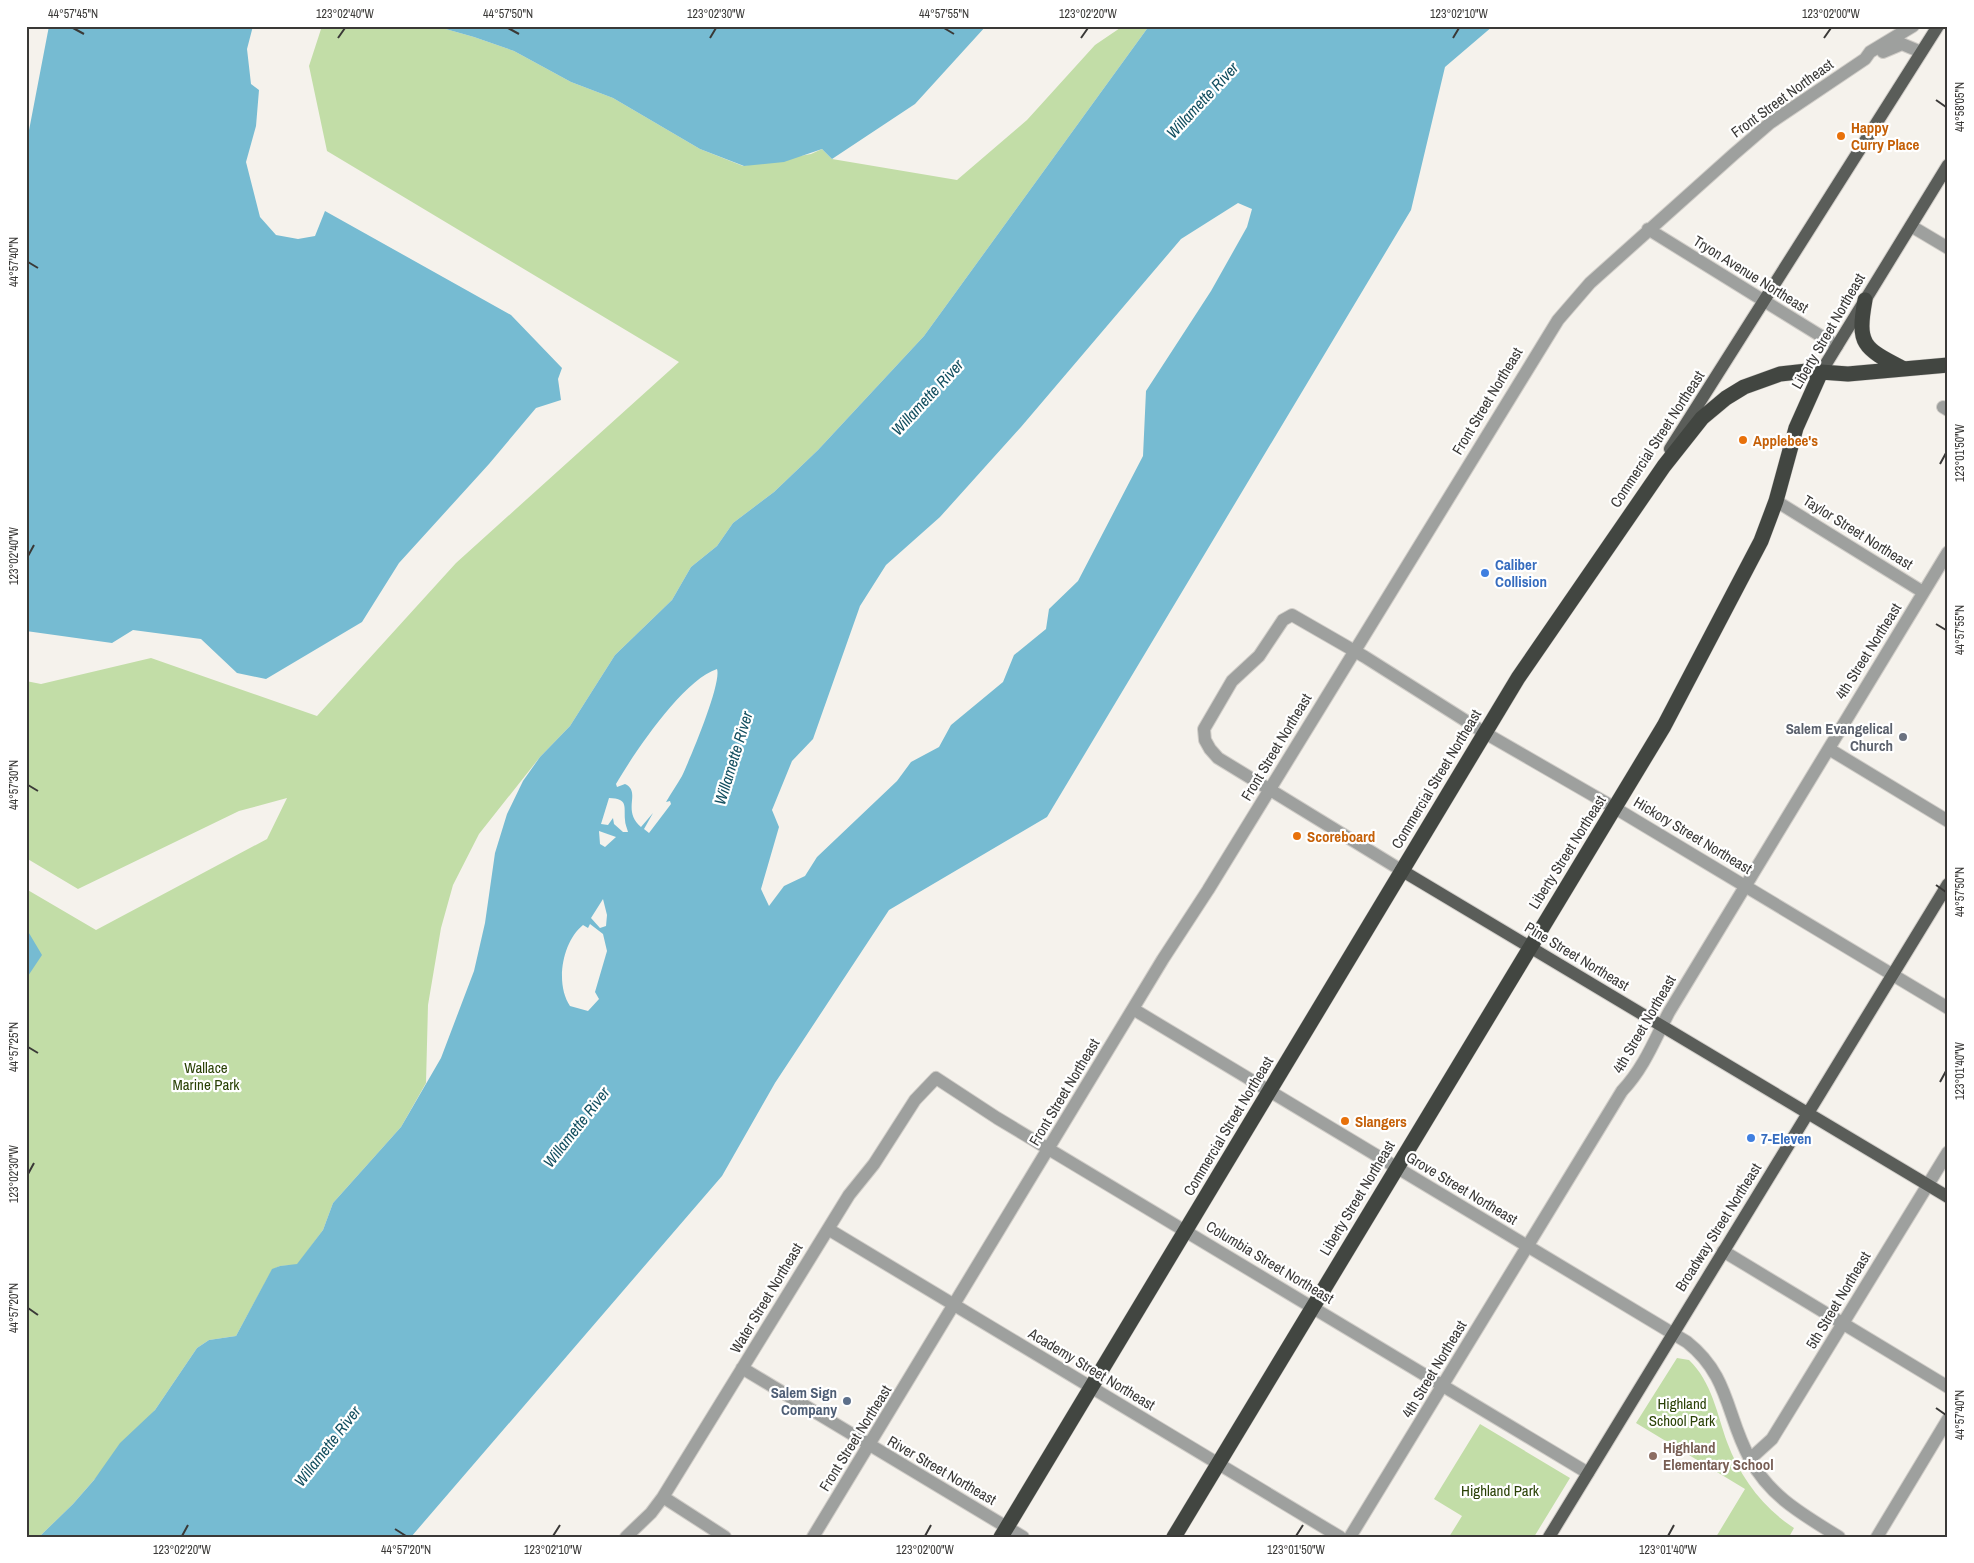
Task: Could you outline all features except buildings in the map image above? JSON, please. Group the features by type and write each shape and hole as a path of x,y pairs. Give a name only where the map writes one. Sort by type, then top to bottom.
{"highway":[{"path":"1865,300 1861,328 1864,342 1874,353 1902,368"},
{"path":"1664,466 1702,418 1726,398 1762,380 1780,374 1807,371 1848,374 1948,365"},
{"name":"Liberty Street Northeast","path":"1174,1537 1664,726 1761,542 1776,501 1796,428 1821,372"},
{"name":"Commercial Street Northeast","path":"1004,1532 1270,1092 1401,870 1546,634 1664,466"}],"main road":[{"path":"1921,52 1938,26"},
{"name":"Commercial Street Northeast","path":"1664,466 1672,446 1765,302 1921,52"},
{"name":"Liberty Street Northeast","path":"1821,372 1948,165"},
{"name":"Pine Street Northeast","path":"1401,870 1948,1197"},
{"name":"Broadway Street Northeast","path":"1549,1537 1948,884"}],"street":[{"name":"Front Street Northeast","path":"813,1537 870,1446 1133,1009 1546,336 1590,283 1648,229 1770,123 1865,59 1870,52 1913,26"},
{"name":"Front Street Northeast","path":"1865,59 1873,58 1891,47 1902,44 1921,52"},
{"path":"1911,226 1948,248"},
{"name":"Tryon Avenue Northeast","path":"1648,229 1838,346"},
{"name":"Taylor Street Northeast","path":"1776,501 1923,592"},
{"name":"4th Street Northeast","path":"1350,1537 1622,1091 1630,1082 1658,1038 1662,1025 1948,552"},
{"name":"Hickory Street Northeast","path":"1204,729 1232,681 1259,656 1282,620 1292,616 1948,1008"},
{"name":"Pine Street Northeast","path":"1204,729 1205,740 1218,758 1401,870"},
{"path":"1829,749 1948,821"},
{"name":"Grove Street Northeast","path":"1133,1009 1696,1349 1719,1377 1750,1459 1777,1496 1838,1537"},
{"name":"Columbia Street Northeast","path":"936,1078 1049,1149 1588,1473"},
{"name":"Water Street Northeast","path":"626,1537 651,1513 663,1497 848,1195 874,1164 915,1100 936,1078"},
{"name":"5th Street Northeast","path":"1750,1459 1772,1439 1948,1152"},
{"name":"Academy Street Northeast","path":"828,1229 1340,1537"},
{"path":"1723,1250 1948,1387"},
{"name":"River Street Northeast","path":"742,1368 870,1446 1004,1532 1023,1537"},
{"path":"1876,1537 1948,1419"},
{"path":"663,1497 725,1537"}],"green space":[{"name":"Wallace Marine Park","path":"322,26 435,26 474,37 514,51 571,82 613,98 700,149 743,166 811,154 822,149 832,159 957,180 1027,120 1095,45 1123,26 1149,26 924,336 818,450 774,492 733,523 717,546 691,567 672,600 615,655 570,726 540,757 479,834 453,885 441,928 428,1005 426,1083 401,1127 333,1203 323,1230 297,1265 280,1266 272,1270 236,1336 209,1340 197,1348 155,1410 73,1504 39,1537 26,1537 26,889 96,930 267,839 287,798 239,811 78,889 26,858 26,681 41,684 151,658 317,716 456,563 679,362 327,151 309,66"},
{"name":"Highland School Park","path":"1677,1358 1689,1360 1703,1378 1713,1399 1732,1455 1754,1491 1772,1511 1794,1528 1789,1537 1716,1537 1745,1489 1636,1423"},
{"name":"Highland Park","path":"1480,1424 1570,1478 1534,1537 1449,1537 1462,1516 1434,1499"}],"water":[{"path":"49,26 253,26 247,49 251,84 259,90 256,126 246,162 260,217 276,235 298,239 315,236 325,211 511,315 562,368 558,379 561,400 536,408 489,464 399,563 362,622 266,679 237,673 201,639 133,630 112,643 26,631 26,146"},
{"path":"435,26 986,26 915,104 832,159 822,149 784,162 744,166 700,149 613,98 571,82 514,51"},
{"name":"Willamette River","path":"1149,26 1493,26 1445,67 1411,210 1047,817 889,910 775,1083 722,1176 411,1537 39,1537 73,1504 94,1480 120,1443 155,1410 197,1348 209,1340 236,1336 272,1269 297,1264 323,1230 333,1203 401,1127 441,1058 474,971 485,923 495,853 507,814 523,781 540,757 570,726 615,655 672,600 691,567 717,546 733,523 774,492 818,450 924,336","holes":["1238,203 1252,209 1247,227 1211,291 1146,391 1143,456 1078,581 1049,609 1046,629 1014,655 1003,682 951,725 939,747 911,762 897,781 817,857 805,876 784,886 769,906 761,889 779,827 772,810 792,761 813,739 860,606 886,565 940,517 1021,427 1181,239","717,669 715,689 698,738 682,776 666,802 670,801 671,804 649,833 644,829 653,813 641,827 635,821 632,814 632,792 630,787 625,784 617,787 616,784 660,719 689,687","609,798 622,801 625,807 625,822 628,832 623,832 614,824 613,818 608,825 601,824","599,831 616,837 605,847 600,844","603,899 607,915 606,926 600,928 591,918","590,924 603,934 607,951 595,992 599,999 588,1011 570,1006 565,997 562,975 563,964 570,942 583,925 588,928"]},
{"path":"26,928 42,955 26,979"}],"place":[{"name":"Happy Curry Place","path":"1841,136"},
{"name":"Applebee's","path":"1743,440"},
{"name":"Caliber Collision","path":"1485,573"},
{"name":"Salem Evangelical Church","path":"1903,737"},
{"name":"Scoreboard","path":"1297,836"},
{"name":"Slangers","path":"1345,1121"},
{"name":"7-Eleven","path":"1751,1138"},
{"name":"Salem Sign Company","path":"847,1401"},
{"name":"Highland Elementary School","path":"1653,1456"}]}
